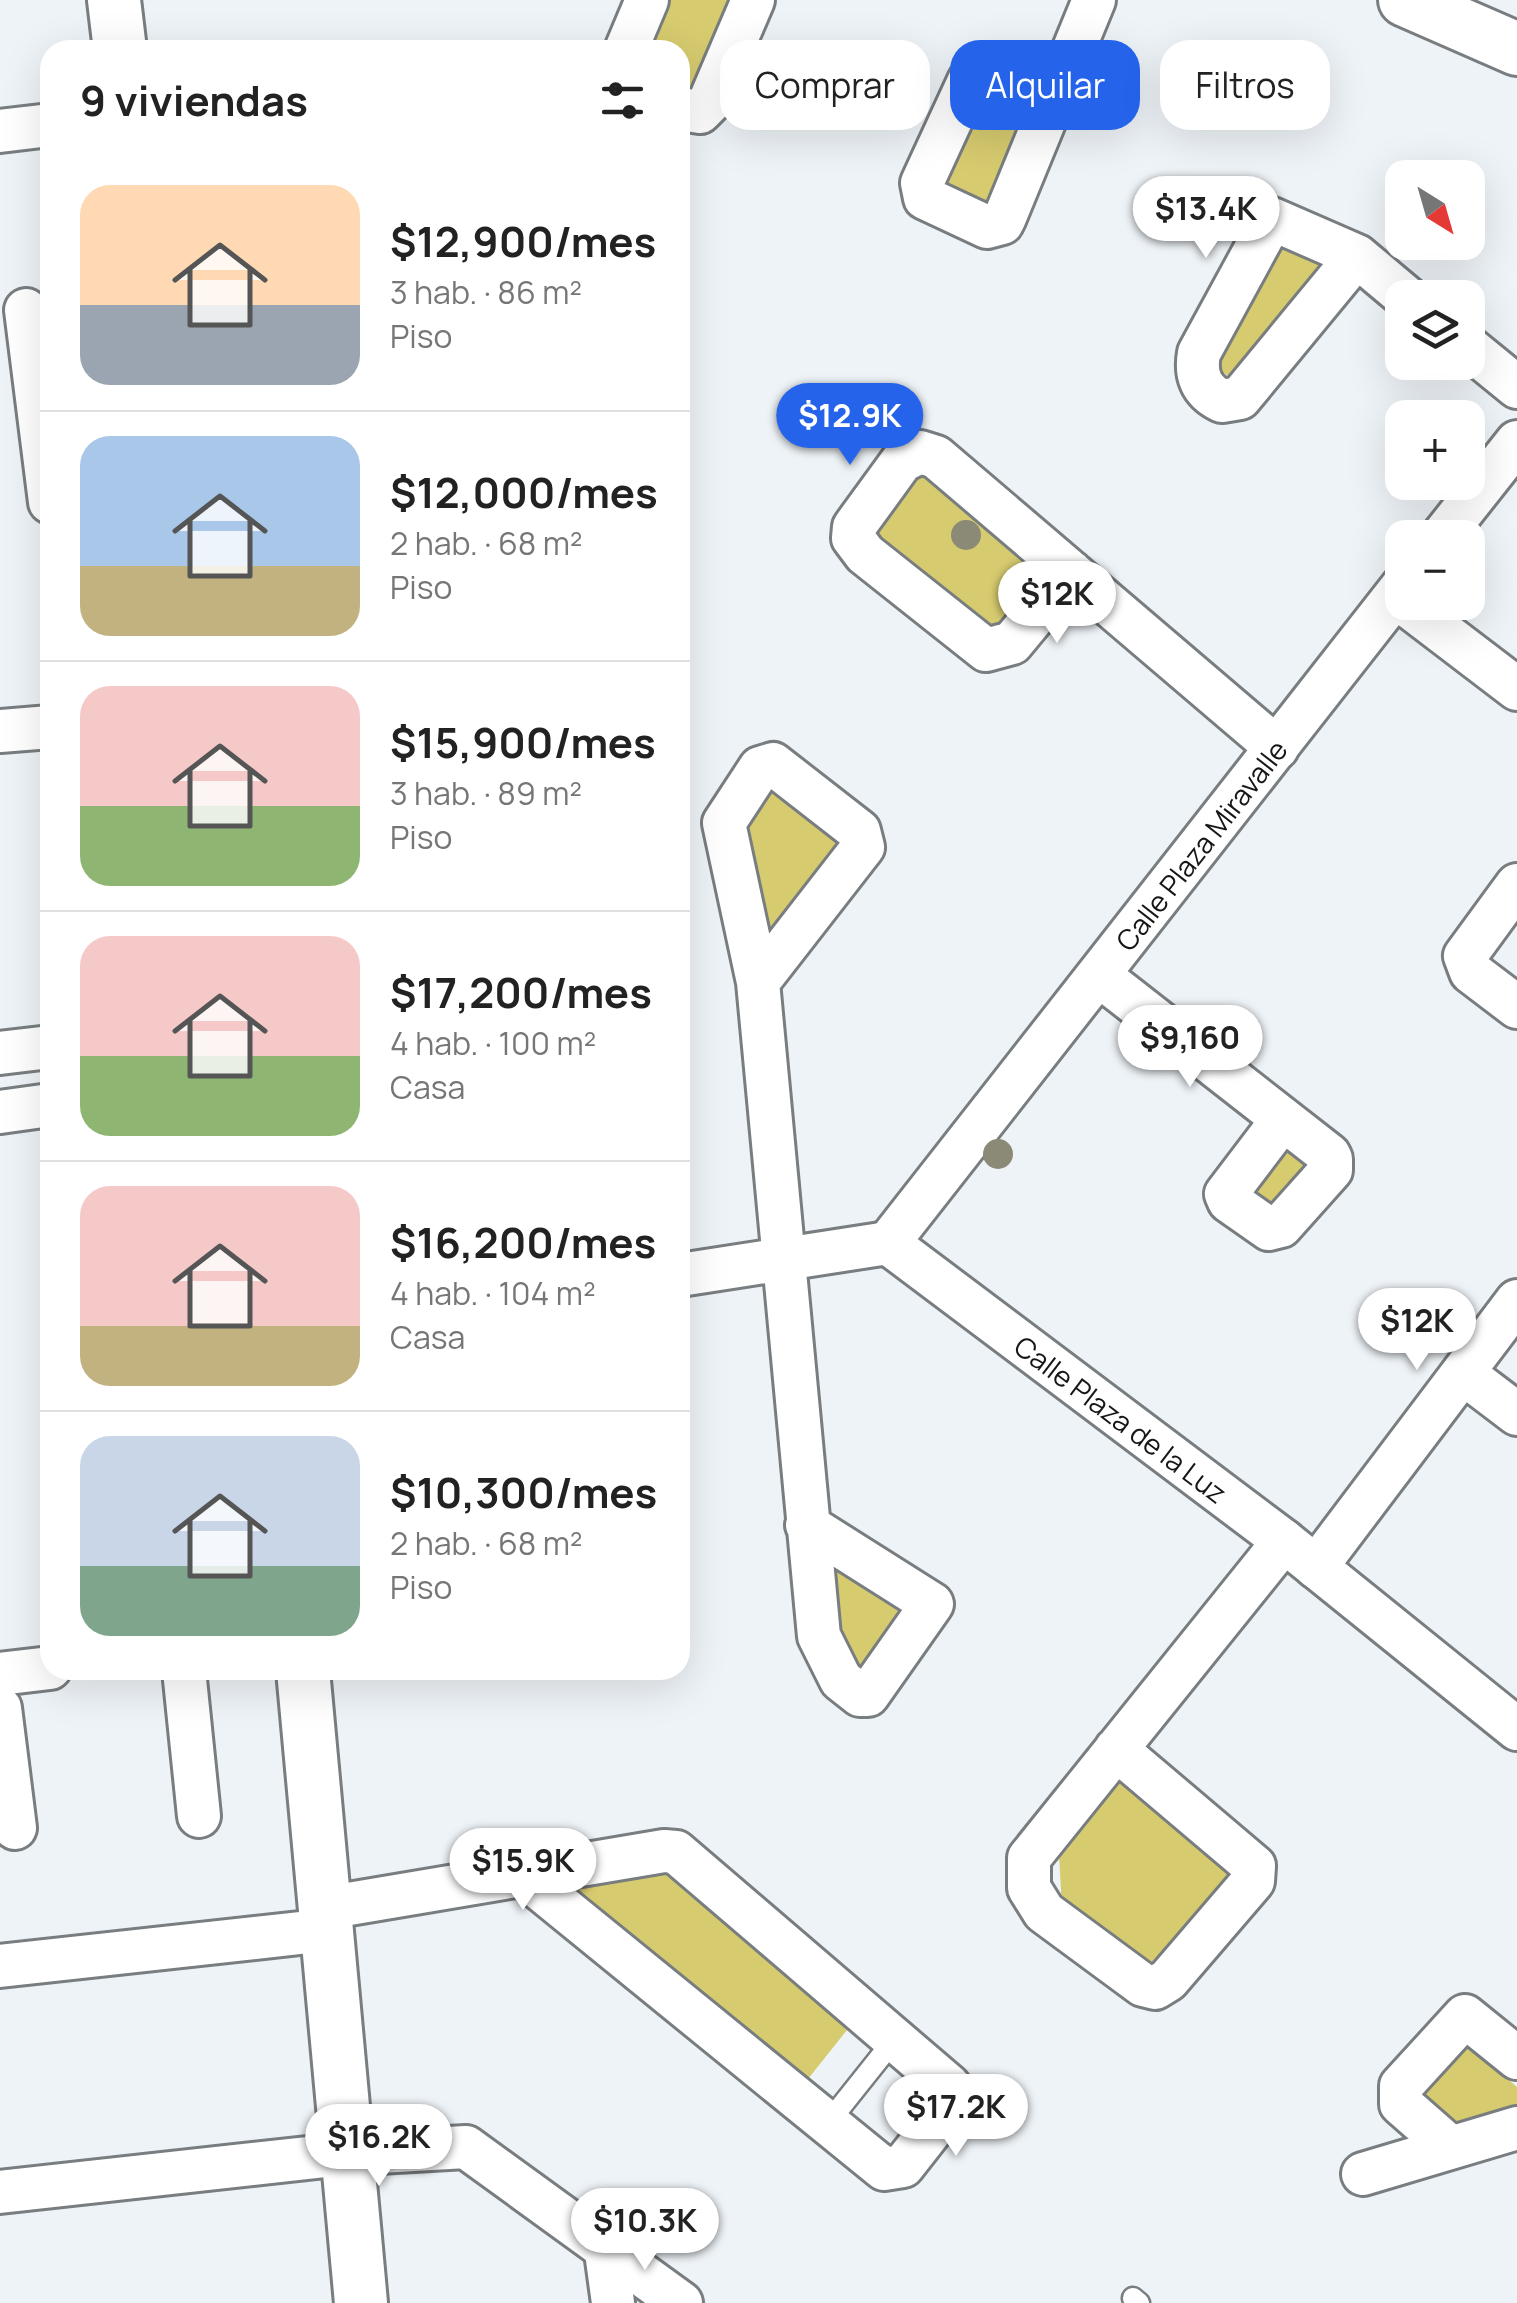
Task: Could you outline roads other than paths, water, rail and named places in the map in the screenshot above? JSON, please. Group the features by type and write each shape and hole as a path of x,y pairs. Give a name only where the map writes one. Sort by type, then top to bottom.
{"street":[{"path":"114,0 119,40"},
{"path":"630,40 648,0"},
{"path":"690,110 700,112 709,103 753,0"},
{"path":"1077,40 1094,0"},
{"path":"1405,0 1517,49"},
{"path":"0,131 40,126"},
{"path":"1357,256 1386,280"},
{"path":"26,310 40,422"},
{"path":"1485,361 1517,387"},
{"path":"1456,520 1517,442"},
{"path":"1071,572 1012,643 986,650 865,554 853,538 854,528 902,461 920,452 936,457 1071,572 1277,748"},
{"name":"Calle Plaza Miravalle","path":"888,1243 1385,616"},
{"path":"1430,620 1517,689"},
{"path":"0,731 40,728"},
{"path":"758,982 863,847 859,830 773,764 760,768 723,818 758,982 787,1261 808,1525"},
{"path":"1517,885 1465,956 1471,972 1517,1007"},
{"path":"1100,976 1283,1119"},
{"path":"0,1053 40,1048"},
{"path":"0,1112 40,1106"},
{"path":"690,1275 888,1243"},
{"name":"Calle Plaza de la Luz","path":"888,1243 1300,1554 1517,1728"},
{"path":"1116,1749 1254,1866 1253,1881 1168,1980 1155,1988 1142,1985 1044,1912 1029,1888 1028,1858 1116,1749 1463,1373 1503,1349 1517,1301"},
{"path":"1463,1373 1517,1414"},
{"path":"0,1674 40,1669"},
{"path":"185,1680 200,1816"},
{"path":"304,1680 342,1913 344,2154 361,2303"},
{"path":"0,1708 15,1828"},
{"path":"0,1966 342,1913 524,1876 676,1852 953,2091 952,2106 898,2170 889,2172 524,1876"},
{"path":"1450,2147 1402,2104 1401,2086 1464,2016 1517,2058"},
{"path":"1363,2174 1517,2128"},
{"path":"0,2192 344,2154 466,2146 606,2252 681,2303"},
{"path":"606,2252 613,2303"}],"lane":[{"path":"827,2124 894,2040"}]}
